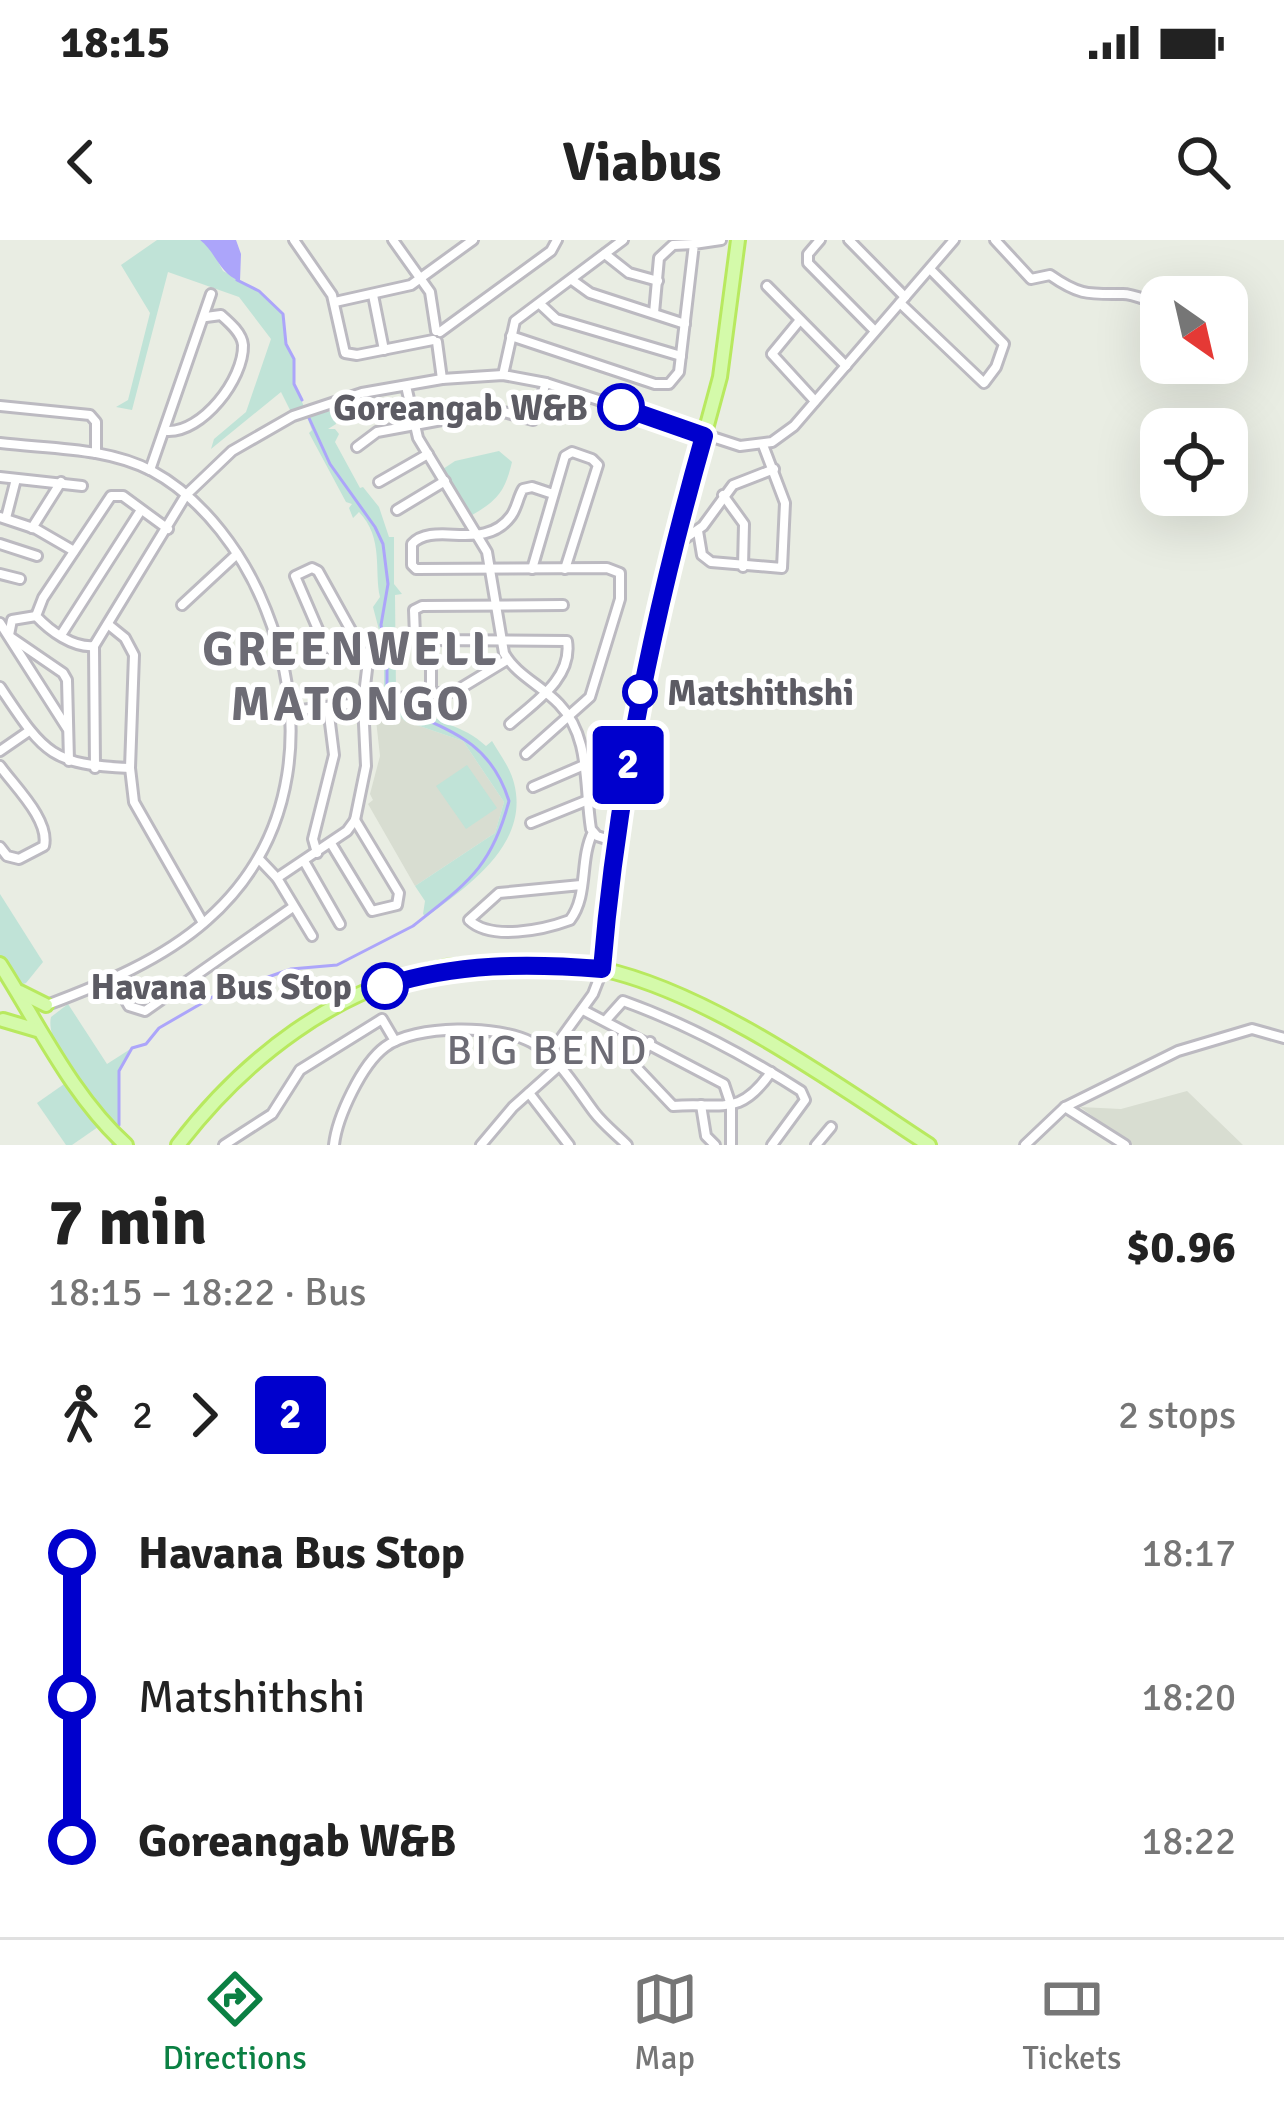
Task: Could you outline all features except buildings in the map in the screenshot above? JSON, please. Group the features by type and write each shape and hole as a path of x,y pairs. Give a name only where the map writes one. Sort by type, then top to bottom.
{"main road":[{"path":"602,969 616,842 652,628 720,377 738,240"},
{"path":"178,1145 216,1096 279,1042 323,1014 447,967 544,964 602,969 659,988 751,1030 929,1145"},
{"path":"0,968 99,1118 126,1145"},
{"path":"13,988 48,1004 40,1031"},
{"path":"13,988 1,1019 40,1031"}],"street":[{"path":"294,240 334,302 345,353 384,350 437,336 550,250 556,240"},
{"path":"393,240 431,296 442,379"},
{"path":"334,302 398,290 473,240"},
{"path":"503,375 512,324 623,240"},
{"path":"654,314 658,262 663,253 674,245 721,240"},
{"path":"820,240 808,254 808,263 875,331"},
{"path":"849,240 984,383 1004,344 930,269"},
{"path":"95,768 94,646 186,495 232,451 293,416 348,397 442,379 503,375 546,383 740,446 763,445 784,435 954,240"},
{"path":"995,240 1031,280 1050,274 1072,291 1140,298"},
{"path":"511,336 655,384 676,379 694,244"},
{"path":"605,254 629,273 658,281"},
{"path":"572,280 590,293 685,324"},
{"path":"766,286 846,367"},
{"path":"150,470 211,294"},
{"path":"373,296 384,350"},
{"path":"540,304 556,319 681,356"},
{"path":"166,430 182,429 218,404 229,388 241,338 228,321 213,314 205,317"},
{"path":"800,320 772,354 815,401"},
{"path":"357,447 376,432 500,411 533,420 546,383"},
{"path":"406,386 414,426 479,537 490,569 499,640 507,660 546,692 580,734 592,832 576,912 564,923 493,932 469,920 499,893 581,885"},
{"path":"0,406 86,413 96,422 96,453"},
{"path":"0,443 96,453 150,470 186,495 237,554 256,587 279,644 293,711 285,789 258,859 203,923 113,978 1,1019"},
{"path":"698,531 707,560 779,569 784,561 785,503 763,445"},
{"path":"380,482 428,454"},
{"path":"532,568 567,454 596,461 597,472 565,569"},
{"path":"673,547 698,531 723,495 745,478 773,469"},
{"path":"0,477 82,486"},
{"path":"16,479 3,518 74,551"},
{"path":"397,510 445,481"},
{"path":"32,528 61,482"},
{"path":"526,754 592,691 622,578 612,568 416,569 412,544 418,537 479,537 510,517 523,489 553,494"},
{"path":"723,495 744,524 742,567"},
{"path":"36,616 43,598 112,496 123,496 168,529"},
{"path":"61,634 141,510"},
{"path":"0,544 38,556"},
{"path":"182,604 237,554"},
{"path":"277,878 332,844 355,820 366,766 363,703 368,661 358,640 316,568 295,576 329,648 339,650 358,640"},
{"path":"0,574 20,578"},
{"path":"510,724 560,676 569,650 567,640 419,640 413,613 418,607 563,605"},
{"path":"9,636 12,620 36,616 79,646 94,646"},
{"path":"0,623 68,730"},
{"path":"109,625 125,638 134,655 130,768 137,811 203,923"},
{"path":"9,636 67,680 69,761"},
{"path":"293,711 469,687 507,660"},
{"path":"431,664 431,695"},
{"path":"0,688 46,749 95,768 130,768"},
{"path":"317,853 313,839 335,748 328,707"},
{"path":"0,751 29,731"},
{"path":"533,787 584,765"},
{"path":"0,766 46,837 44,846 19,860 0,847"},
{"path":"531,823 588,800"},
{"path":"332,844 372,911 397,905 399,893 355,820"},
{"path":"592,832 616,842"},
{"path":"258,859 277,878 312,936"},
{"path":"304,861 340,924"},
{"path":"113,978 129,1006 145,1011 292,907"},
{"path":"549,1055 583,1010 602,969"},
{"path":"606,1020 623,1001 651,1011 801,1091 806,1098 772,1145"},
{"path":"583,1010 724,1084 731,1105 731,1145"},
{"path":"224,1145 272,1114 300,1070 334,1045 382,1019 395,1041"},
{"path":"1025,1145 1065,1107 1158,1060 1252,1029 1284,1038"},
{"path":"334,1145 335,1132 356,1086 379,1052 395,1041 429,1033 475,1030 520,1037 549,1055 627,1145"},
{"path":"650,1042 637,1063 641,1074 670,1105 731,1105 749,1100 771,1072"},
{"path":"481,1145 559,1066"},
{"path":"529,1093 569,1145"},
{"path":"701,1106 706,1136 715,1145"},
{"path":"1065,1107 1125,1145"},
{"path":"816,1145 831,1127"}],"shaded area":[{"path":"157,240 200,240 211,248 223,271 259,291 283,314 286,344 294,359 294,384 306,411 293,416 281,392 211,449 214,439 246,412 271,339 239,297 168,272 132,410 116,407 128,400 150,313 121,265"},
{"path":"200,240 236,240 241,254 240,281 228,274"},
{"path":"334,410 336,424 328,429 339,434 335,442 360,488 379,507 389,537 394,537 394,584 402,594 395,595 396,694 384,696 384,649 373,607 380,597 372,533 359,512 353,518 352,504 346,502 309,433 307,417"},
{"path":"499,451 512,462 506,480 499,494 472,515 443,469 455,461"},
{"path":"410,702 486,746 492,741 512,777 517,805 513,825 492,861 426,917 425,901 415,886 495,833 504,802 463,741 405,721 392,709 380,710 379,706"},
{"path":"391,709 405,721 463,741 504,802 495,833 415,886 368,804 373,800 370,794 380,756 375,711"},
{"path":"467,765 497,808 466,829 436,786"},
{"path":"0,894 43,962 26,983 14,987 0,964"},
{"path":"68,1004 107,1064 132,1048 119,1071 118,1128 85,1092 55,1044 51,1017"},
{"path":"67,1082 98,1127 72,1145 66,1145 37,1103"},
{"path":"1187,1091 1243,1145 1133,1145 1080,1107 1121,1109"}],"waterway":[{"path":"237,280 259,291 283,314 286,344 294,359 294,384 302,400"},
{"path":"309,418 330,464 383,544 388,584 381,625 387,695"},
{"path":"119,1125 119,1071 132,1048 146,1044 159,1028 216,995 291,969 337,965 413,926 484,860 509,801 501,780 479,750 465,740 394,706"}],"bus line":[{"name":"2","path":"385,986 478,965 602,969 616,842 652,628 704,436 621,407"}],"place":[{"name":"Goreangab W&B","path":"621,407"},
{"name":"Matshithshi","path":"640,692"},
{"name":"Havana Bus Stop","path":"385,986"}],"district":[{"name":"GREENWELL MATONGO","path":"351,676"},
{"name":"BIG BEND","path":"548,1049"}]}
